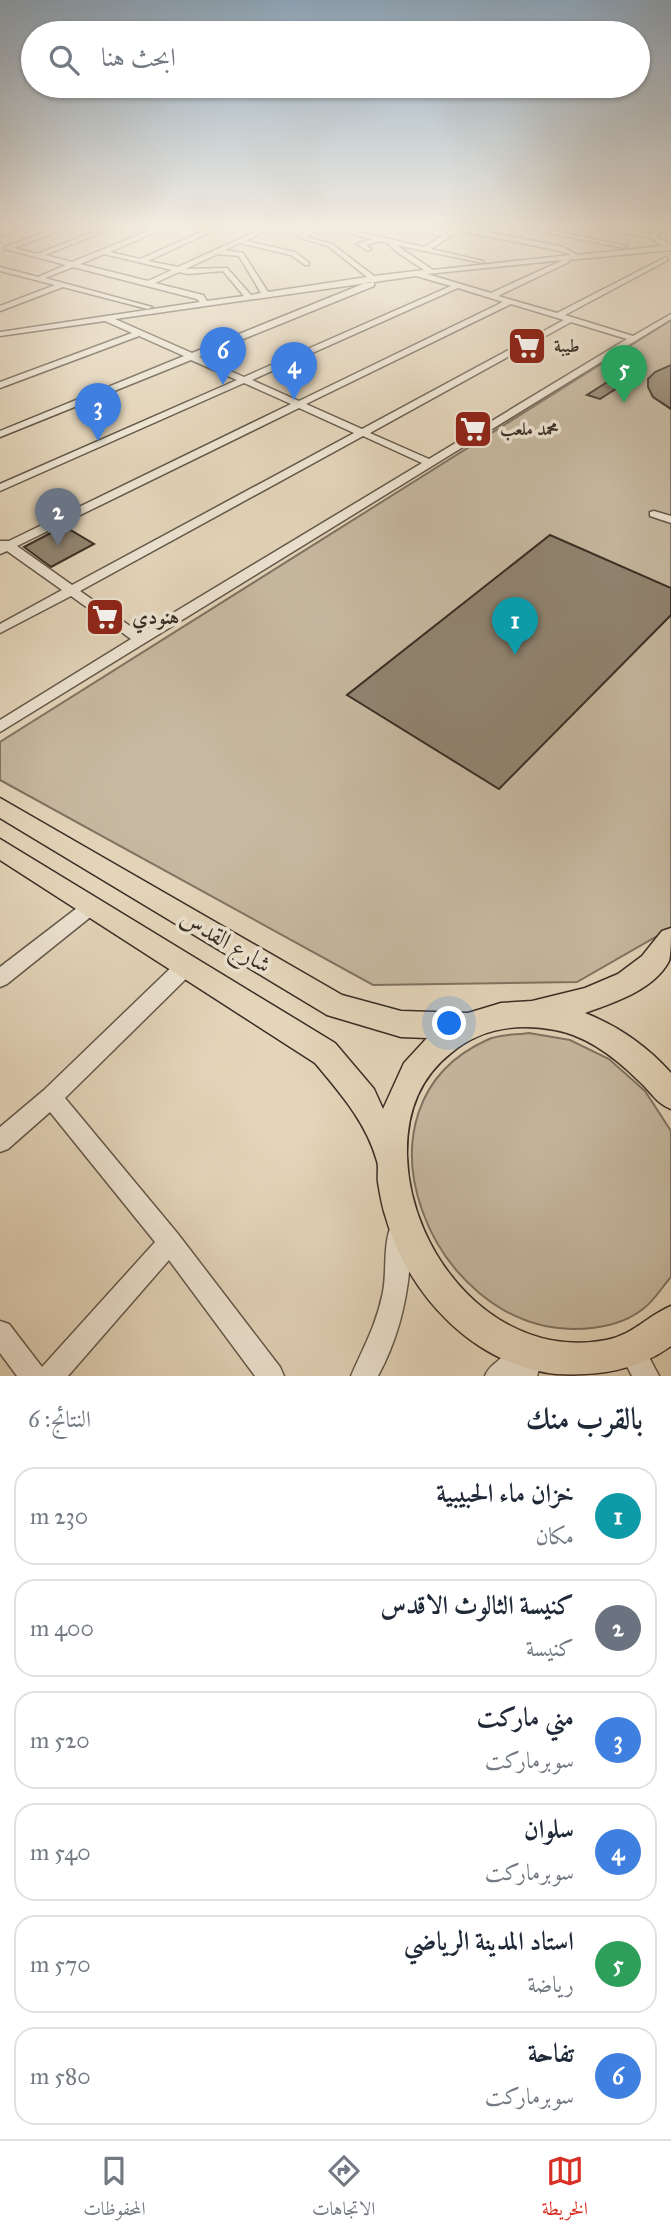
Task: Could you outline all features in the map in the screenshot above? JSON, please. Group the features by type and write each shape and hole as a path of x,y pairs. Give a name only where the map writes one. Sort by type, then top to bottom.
{"main road":[{"name":"شارع القدس","path":"0,807 336,1006 401,1024 446,1027 468,1025"},
{"name":"شارع القدس","path":"0,848 309,1041 339,1067 369,1108 390,1160"},
{"path":"656,1344 600,1360 526,1360 457,1308 430,1278 410,1244 397,1208 390,1160 394,1124 404,1091 421,1063 442,1041 468,1025 495,1016 580,1001 629,980 650,966 671,939"},
{"path":"524,1013 558,1017 592,1029 625,1048 655,1074 671,1095"}],"street":[{"path":"0,309 46,291"},
{"path":"85,291 156,310"},
{"path":"177,291 200,297 205,303"},
{"path":"244,291 248,296"},
{"path":"0,334 284,291"},
{"path":"0,434 351,291"},
{"path":"0,488 445,291"},
{"path":"475,291 635,339"},
{"path":"491,296 501,291"},
{"path":"558,316 607,291"},
{"path":"0,298 17,302"},
{"path":"3,545 509,302"},
{"path":"0,727 671,316"},
{"path":"103,317 430,463"},
{"path":"0,629 570,320"},
{"path":"0,325 18,331"},
{"path":"0,385 139,333"},
{"path":"654,514 671,520"},
{"path":"3,545 140,639"},
{"path":"0,978 92,905"},
{"path":"0,1141 51,1097 187,965"},
{"path":"51,1097 170,1242 271,1376"},
{"path":"364,1376 385,1334 393,1305 399,1249 397,1208"},
{"path":"51,1376 170,1242"},
{"path":"0,1333 33,1376"},
{"path":"498,1376 526,1360"}],"shaded area":[{"path":"671,320 671,928 577,982 373,985 0,780 0,742"},
{"path":"529,1033 570,1040 609,1059 645,1091 671,1131 671,1277 643,1309 610,1325 573,1329 523,1319 479,1293 445,1255 422,1209 412,1160 418,1113 443,1071 487,1040"}],"building":[{"path":"671,365 671,409 653,397 648,387 648,379 655,372"},
{"path":"612,379 625,383 600,399 587,395"},
{"path":"64,526 94,544 51,567 24,547"},
{"path":"550,535 671,588 671,615 499,789 347,695"}],"place":[{"name":"طيبة","path":"527,346"},
{"name":"تفاحة","path":"223,385"},
{"name":"سلوان","path":"294,400"},
{"name":"استاد المدينة الرياضي","path":"624,403"},
{"name":"محمد ملعب","path":"473,429"},
{"name":"مني ماركت","path":"98,441"},
{"name":"كنيسة الثالوث الاقدس","path":"58,546"},
{"name":"هنودي","path":"105,617"},
{"name":"خزان ماء الحبيبية","path":"515,655"}]}
